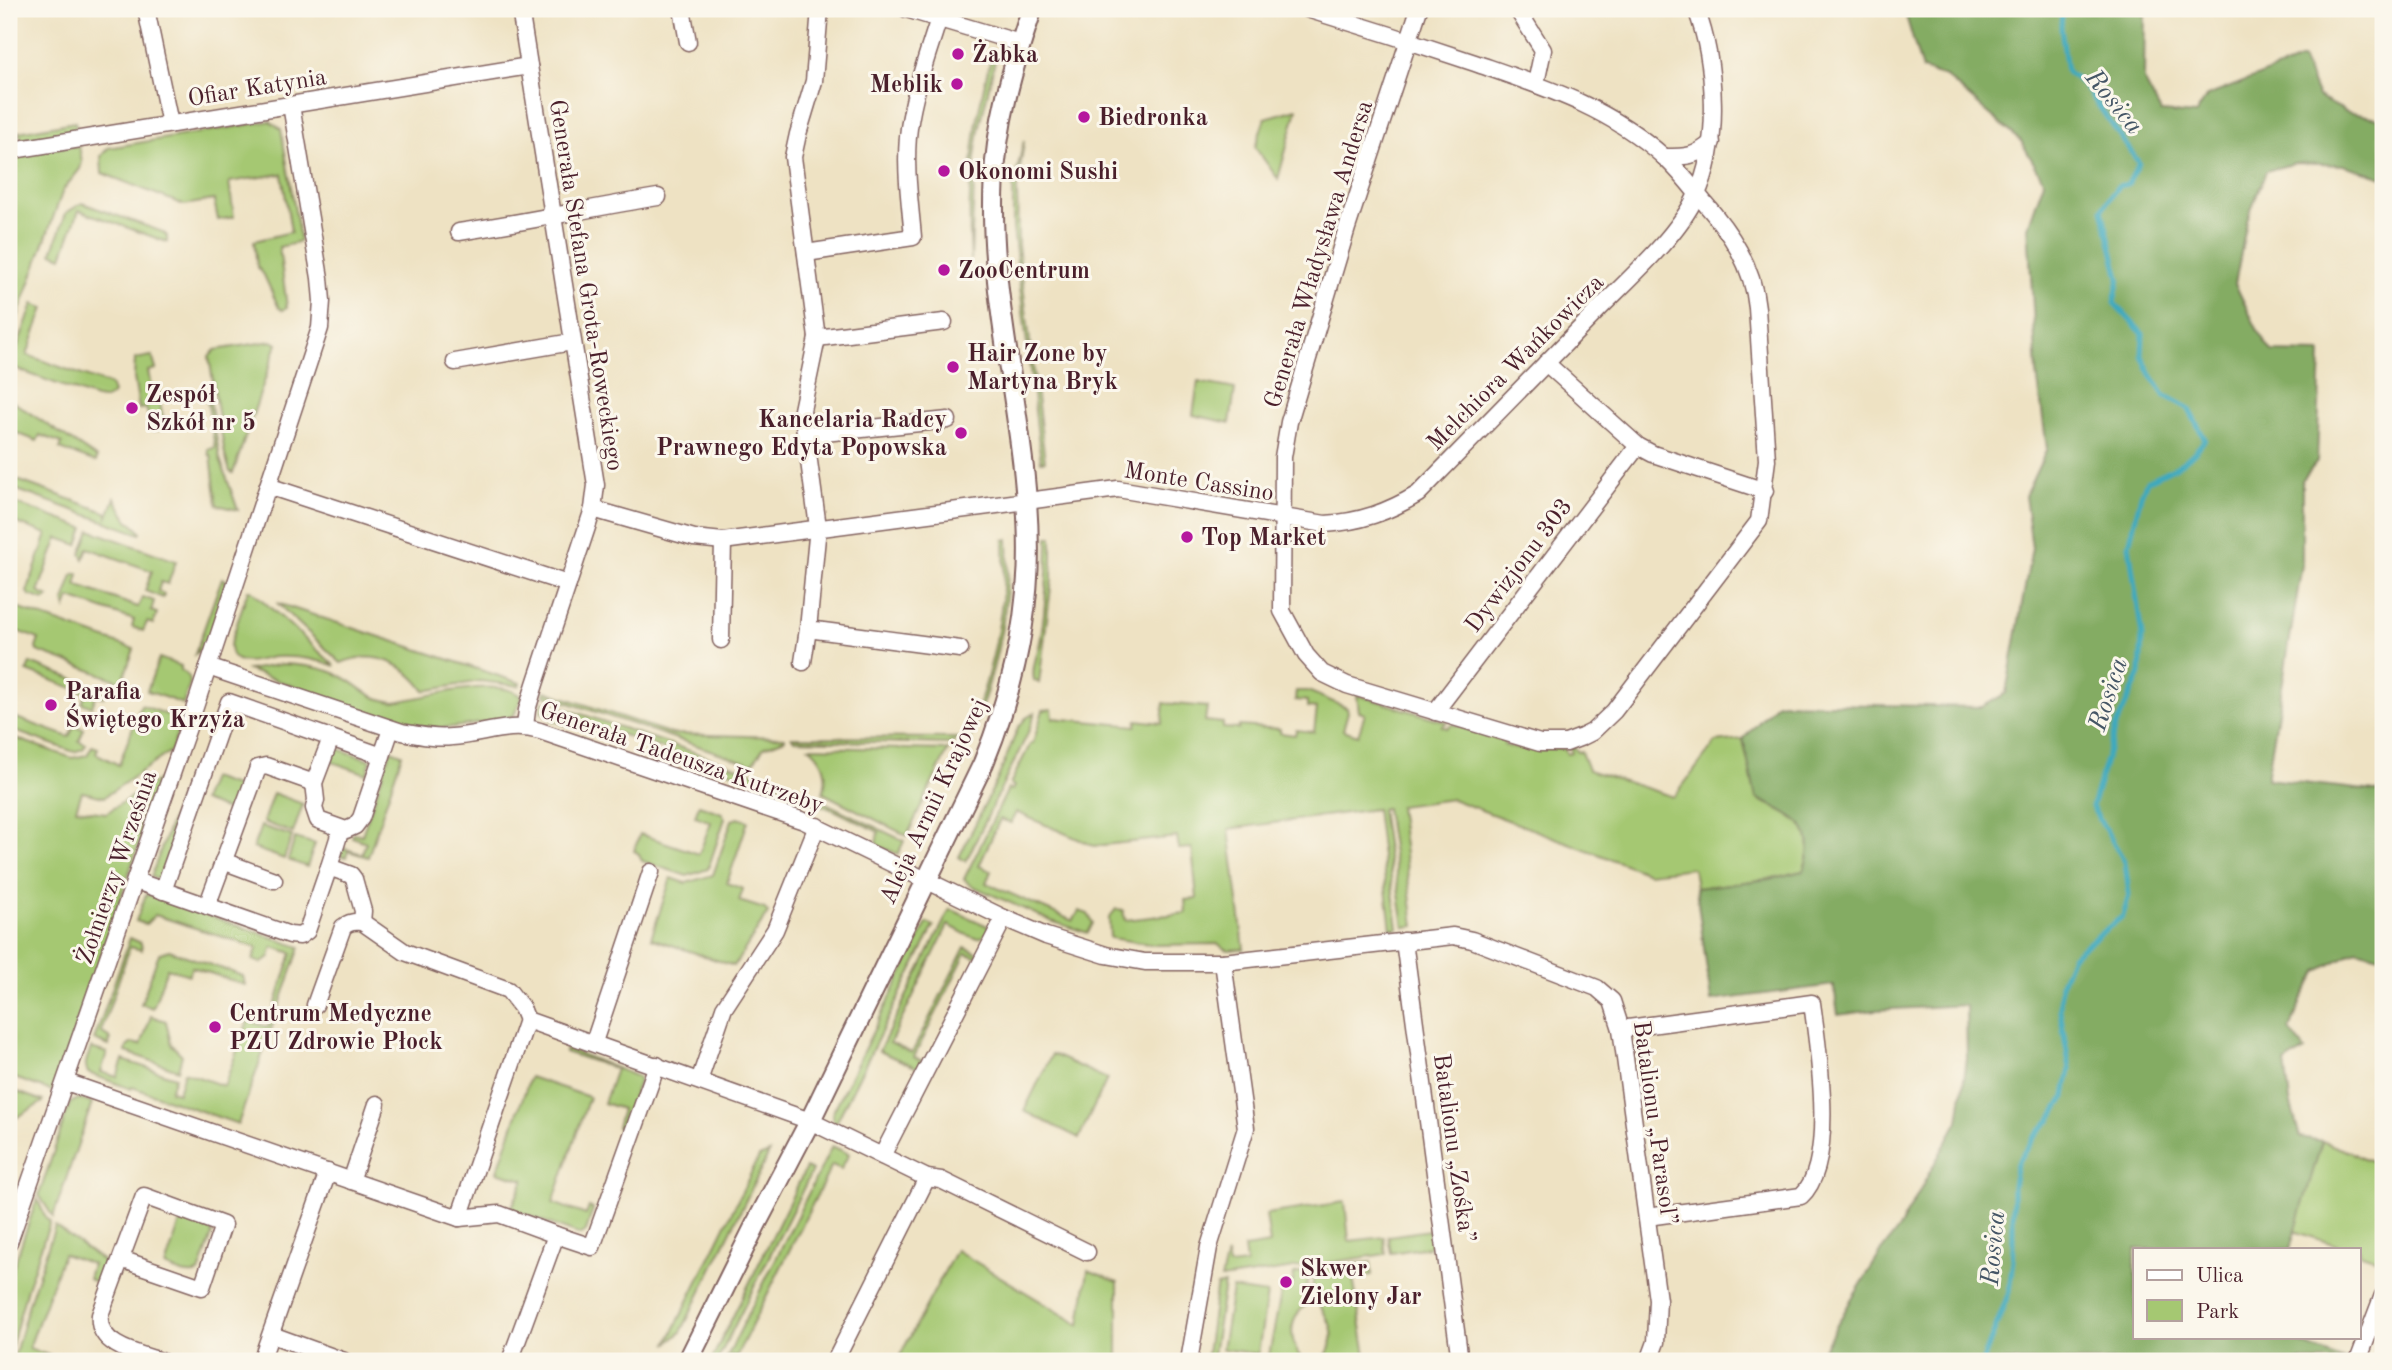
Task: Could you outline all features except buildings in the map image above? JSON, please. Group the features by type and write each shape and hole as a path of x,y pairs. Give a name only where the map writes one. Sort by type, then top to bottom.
{"street":[{"path":"146,9 170,124"},
{"name":"Generała Stefana Grota-Roweckiego","path":"520,9 596,485 593,509 535,684 525,726"},
{"path":"682,9 688,42"},
{"path":"803,662 818,527 802,410 817,338 793,157 814,81 820,9"},
{"path":"906,9 1020,43"},
{"name":"Aleja Armii Krajowej","path":"688,1361 810,1121 983,764 1015,671 1024,622 1028,567 1025,500 993,215 998,138 1010,76 1031,9"},
{"name":"Generała Władysława Andersa","path":"1307,9 1410,41 1536,83 1600,111 1664,157 1719,219 1744,258 1755,289 1768,460 1759,521 1614,711 1592,732 1575,741 1541,743 1346,685 1322,673 1306,655 1282,611 1283,457 1289,422 1347,228 1410,41 1419,9"},
{"path":"1517,9 1543,50 1536,83"},
{"name":"Melchiora Wańkowicza","path":"1283,517 1311,522 1341,523 1360,520 1397,506 1418,494 1643,265 1688,211 1698,194 1712,142 1714,120 1709,68 1696,9"},
{"path":"806,253 913,237 908,131 939,18"},
{"name":"Ofiar Katynia","path":"9,128 13,149 529,66"},
{"path":"208,667 313,352 321,312 319,266 291,105"},
{"path":"1664,157 1687,158 1701,152 1712,142"},
{"path":"459,232 658,197"},
{"path":"817,338 944,322"},
{"path":"455,362 572,342"},
{"path":"1546,363 1638,446 1653,454 1765,491"},
{"path":"805,435 948,420"},
{"name":"Dywizjonu 303","path":"1436,712 1638,446"},
{"path":"268,486 568,584"},
{"name":"Monte Cassino","path":"1025,500 1118,489 1283,517"},
{"path":"593,509 694,538 723,541 1025,500"},
{"path":"720,640 723,541"},
{"path":"808,629 960,649"},
{"name":"Generała Tadeusza Kutrzeby","path":"208,667 391,729 426,737 452,737 525,726 793,816 925,880"},
{"name":"Żołnierzy Września","path":"9,1242 208,667"},
{"path":"163,891 229,702 382,756"},
{"path":"331,738 314,783 316,817 322,823 341,829 351,828 358,823 391,729"},
{"path":"207,906 258,768 266,766 314,783"},
{"path":"699,1080 724,1008 775,930 817,826"},
{"path":"136,881 290,935 300,936 307,931 341,829"},
{"path":"223,862 274,880"},
{"path":"328,867 351,875 354,879 363,911 362,922"},
{"path":"594,1042 651,872"},
{"name":"Batalionu „Parasol”","path":"925,880 1046,936 1106,955 1146,962 1223,962 1444,936 1463,937 1592,986 1612,1001 1621,1029 1658,1300 1656,1342 1649,1361"},
{"path":"882,1156 1004,918"},
{"path":"315,1005 342,927 348,922 362,922 405,952 508,990 522,1008 527,1020 459,1218"},
{"name":"Batalionu „Zośka”","path":"1404,942 1460,1361"},
{"path":"1189,1361 1209,1247 1246,1128 1223,962"},
{"path":"1621,1029 1812,1003 1822,1083 1821,1138 1816,1177 1810,1189 1801,1196 1647,1217"},
{"path":"527,1020 810,1121 927,1178 941,1180 1087,1252"},
{"path":"66,1082 459,1218 499,1214 592,1247 657,1065"},
{"path":"351,1181 377,1104"},
{"path":"261,1361 328,1172"},
{"path":"835,1361 927,1178"},
{"path":"121,1259 202,1287 223,1225 144,1196 100,1315 100,1328 117,1345 161,1361"},
{"path":"510,1361 556,1235"},
{"path":"2358,1361 2383,1295"},
{"path":"272,1335 344,1361"}],"green space":[{"path":"1904,9 2145,9 2144,80 2161,112 2195,115 2207,96 2302,59 2318,97 2347,112 2383,119 2383,177 2343,165 2295,163 2266,171 2247,221 2235,284 2259,333 2272,352 2321,353 2317,462 2302,480 2302,565 2267,779 2383,792 2383,957 2357,950 2318,971 2301,1000 2290,1030 2305,1050 2285,1063 2290,1101 2300,1137 2322,1141 2290,1248 2133,1248 2133,1338 2297,1338 2299,1343 2347,1361 1817,1361 1847,1307 1899,1228 1958,1121 1967,1058 1966,1005 1838,1015 1834,985 1711,1001 1696,888 1769,879 1803,871 1809,842 1806,832 1781,810 1756,798 1743,739 1777,703 1982,707 2006,693 2032,548 2025,496 2047,449 2037,373 2028,227 2044,181 2021,141 1946,77 1922,70"},
{"path":"993,50 996,56 975,157 971,260 970,180 980,103"},
{"path":"1297,109 1278,179 1255,147 1265,118"},
{"path":"270,121 281,129 300,240 279,247 287,307 283,310 279,308 257,266 254,241 291,232 282,174 229,182 234,217 218,220 214,200 184,205 102,173 101,156 108,148"},
{"path":"75,122 77,132 23,140 18,132"},
{"path":"1024,141 1017,188 1018,245 1045,461 1041,461 1013,228 1013,186"},
{"path":"79,146 82,162 80,169 63,190 9,341 9,152"},
{"path":"82,203 163,232 167,236 167,242 79,210 62,257 52,253 66,213"},
{"path":"33,304 44,308 27,355 110,385 113,393 109,397 96,398 10,367"},
{"path":"272,341 277,344 233,473 230,472 225,455 209,357 215,350"},
{"path":"152,356 156,369 148,371 152,393 160,392 159,400 166,429 153,431 146,408 139,409 134,378 135,359"},
{"path":"1198,382 1235,389 1230,423 1193,415"},
{"path":"206,393 209,393 220,459 238,510 217,505 208,449 215,448"},
{"path":"9,399 97,458 96,462 60,449 62,443 40,435 37,441 9,430"},
{"path":"9,477 108,513 107,519 115,498 127,519 141,532 140,534 9,487"},
{"path":"9,501 84,528 78,545 58,538 38,592 49,597 44,600 27,592 47,534 9,520"},
{"path":"90,530 176,561 168,584 161,582 158,591 164,594 163,598 145,591 152,571 88,548 84,559 81,554"},
{"path":"1048,537 1052,537 1052,579 1039,683 1034,680 1034,670 1044,612"},
{"path":"1008,539 1006,597 997,653 972,735 961,762 955,764 977,711 993,655 1002,598 1004,540"},
{"path":"77,573 76,585 138,607 143,597 154,601 151,611 157,613 153,624 147,622 143,631 132,627 134,620 70,598 66,608 64,601 73,575"},
{"path":"222,578 226,580 227,586 206,646 195,654"},
{"path":"248,590 335,666 298,658 274,657 249,662 234,657 230,645"},
{"path":"277,603 520,683 519,686 480,681 425,691 408,673 388,661 365,658 341,663"},
{"path":"9,605 134,649 122,682 37,651 39,639 9,628"},
{"path":"159,658 181,666 181,670 189,677 190,683 183,704 147,691"},
{"path":"30,663 100,689 104,692 104,697 96,695 92,707 82,703 86,693 27,671"},
{"path":"282,664 327,670 371,695 395,702 480,688 511,691 522,697 514,715 507,718 455,727 416,727 402,725 248,670"},
{"path":"545,691 672,734 785,739 764,747 752,764 545,695"},
{"path":"1296,691 1308,691 1347,708 1343,730 1358,735 1365,714 1359,712 1357,695 1447,722 1442,726 1447,728 1452,724 1505,741 1504,745 1517,749 1519,745 1565,749 1567,754 1572,753 1570,748 1574,747 1581,752 1588,770 1674,797 1716,742 1743,739 1756,798 1792,817 1806,832 1809,842 1808,855 1803,871 1769,879 1696,888 1693,868 1648,873 1452,799 1399,806 1414,926 1404,927 1386,808 1381,809 1398,928 1391,929 1376,809 1229,829 1244,949 1228,950 1218,944 1155,945 1110,938 1109,918 1116,909 1123,910 1125,920 1186,913 1185,900 1197,899 1192,848 1179,849 1177,837 1094,846 1016,812 1011,823 1000,819 979,866 991,871 986,883 1073,921 1079,911 1088,914 1093,923 1088,933 1051,921 970,885 964,879 1008,789 1012,790 1014,786 1010,784 1033,743 1043,710 1052,709 1053,718 1136,726 1137,720 1162,723 1164,703 1207,707 1205,721 1223,723 1223,728 1239,729 1239,726 1280,729 1280,733 1295,735 1296,730 1314,732 1317,708 1307,707 1307,701 1295,700"},
{"path":"543,701 779,781 778,788 571,717 567,726 550,719 541,711"},
{"path":"141,705 182,720 171,751 104,797 82,792 76,809 106,813 162,777 54,1092 9,1076 9,736 72,758 87,755 92,746 98,748 96,753 119,765"},
{"path":"1035,713 966,861 959,857 998,778 1018,728 1026,718"},
{"path":"11,716 69,737 74,726 84,729 79,741 86,744 83,749 74,752 9,729"},
{"path":"792,737 961,738 950,744 794,740"},
{"path":"809,747 948,750 907,836 823,793 824,768"},
{"path":"335,748 371,760 367,774 329,761"},
{"path":"391,750 402,754 368,857 348,851 346,857 340,856 343,848 362,854 366,842 352,837 354,833 362,835"},
{"path":"211,778 241,788 232,812 202,801"},
{"path":"785,783 904,841 898,854 878,846 876,842 879,832 836,811 784,791"},
{"path":"273,793 303,804 293,833 263,822"},
{"path":"179,799 187,802 159,880 151,877"},
{"path":"699,805 722,813 725,818 708,869 687,876 642,861 634,851 640,834 699,854 711,822 695,816"},
{"path":"738,818 748,821 727,883 743,889 739,901 765,909 768,913 734,966 651,938 671,878 686,883 713,875 732,820"},
{"path":"261,826 292,836 284,859 253,848"},
{"path":"295,838 315,844 307,867 288,860"},
{"path":"146,894 300,947 238,1124 88,1073 86,1060 91,1048 107,1053 101,1072 117,1077 123,1060 175,1077 170,1091 178,1093 184,1072 224,1086 248,1021 268,1027 292,953 273,947 269,959 261,963 253,960 257,948 155,915 146,924 136,921"},
{"path":"950,909 992,928 987,934 977,938 948,925 890,1043 912,1053 965,947 979,954 977,958 966,953 914,1057 924,1062 920,1069 879,1051"},
{"path":"927,923 934,926 836,1123 832,1114"},
{"path":"130,938 141,943 142,950 130,947 101,1032 110,1038 109,1046 94,1040"},
{"path":"169,950 243,976 245,985 192,967 189,975 167,968 153,1008 141,1004 158,956"},
{"path":"151,1016 166,1021 171,1044 182,1055 178,1070 126,1052 132,1043 141,1045"},
{"path":"566,1048 638,1077 639,1082 621,1129 617,1127 622,1109 604,1103 616,1069 565,1052"},
{"path":"1052,1054 1107,1079 1079,1138 1024,1111"},
{"path":"530,1077 589,1097 553,1203 586,1215 589,1207 593,1209 586,1231 580,1235 511,1209 524,1180 497,1172"},
{"path":"9,1089 43,1101 43,1102 9,1122"},
{"path":"78,1099 92,1103 53,1217 39,1195 70,1103"},
{"path":"2322,1141 2383,1166 2383,1261 2360,1253 2360,1248 2345,1248 2294,1231"},
{"path":"832,1146 849,1154 841,1169 832,1165 736,1357 732,1355 729,1361 725,1361"},
{"path":"769,1153 681,1332 667,1344 759,1157"},
{"path":"806,1168 812,1171 717,1361 711,1361"},
{"path":"37,1199 50,1222 27,1288 9,1356 9,1280"},
{"path":"1345,1202 1349,1241 1384,1237 1386,1254 1221,1279 1227,1254 1229,1266 1246,1264 1244,1248 1270,1244 1266,1214"},
{"path":"182,1217 211,1229 212,1235 199,1273 186,1274 165,1266"},
{"path":"55,1226 104,1262 97,1283 88,1278 92,1264 63,1254 29,1348 58,1359 13,1361 29,1303"},
{"path":"1429,1230 1432,1244 1428,1247 1391,1253 1388,1236"},
{"path":"956,1250 1080,1325 1088,1270 1118,1282 1118,1361 897,1361"},
{"path":"1371,1262 1372,1275 1353,1278 1367,1361 1322,1361 1330,1347 1332,1330 1316,1298 1313,1281 1317,1274 1326,1269"},
{"path":"1314,1270 1307,1284 1310,1302 1297,1315 1292,1330 1295,1345 1303,1361 1268,1361 1281,1293 1293,1281 1294,1274"},
{"path":"1224,1284 1212,1361 1206,1361 1216,1289"},
{"path":"1232,1289 1267,1294 1258,1354 1222,1349"},
{"path":"1220,1355 1268,1361 1219,1361"}],"waterway":[{"name":"Rosica","path":"1983,1361 2009,1292 2013,1260 2013,1186 2017,1163 2065,1096 2070,1069 2060,1011 2061,983 2072,956 2123,916 2129,895 2125,862 2092,807 2116,726 2140,674 2142,636 2129,545 2141,495 2147,481 2186,460 2205,439 2188,408 2164,395 2142,356 2143,334 2114,303 2119,278 2102,209 2118,186 2128,184 2139,163 2084,85 2067,72 2061,27 2062,9"}],"place":[{"name":"Żabka","path":"958,54"},
{"name":"Meblik","path":"957,84"},
{"name":"Biedronka","path":"1084,117"},
{"name":"Okonomi Sushi","path":"944,171"},
{"name":"ZooCentrum","path":"944,270"},
{"name":"Hair Zone by Martyna Bryk","path":"953,367"},
{"name":"Zespół Szkół nr 5","path":"132,408"},
{"name":"Kancelaria Radcy Prawnego Edyta Popowska","path":"961,433"},
{"name":"Top Market","path":"1187,537"},
{"name":"Parafia Świętego Krzyża","path":"51,705"},
{"name":"Centrum Medyczne PZU Zdrowie Płock","path":"215,1027"},
{"name":"Skwer Zielony Jar","path":"1286,1282"}]}
